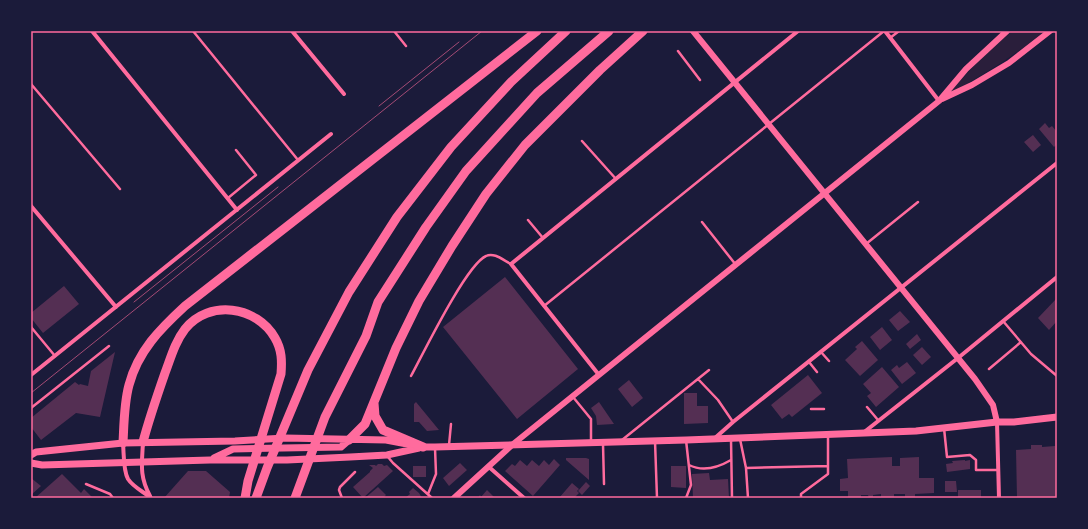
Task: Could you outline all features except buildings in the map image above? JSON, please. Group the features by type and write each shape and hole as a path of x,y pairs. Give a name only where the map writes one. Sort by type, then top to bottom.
{"highway":[{"path":"123,443 127,392 133,371 145,348 164,325 185,306 537,31"},
{"path":"256,498 308,370 349,292 397,218 451,147 511,82 566,31"},
{"path":"295,498 325,417 366,336 378,302 426,227 466,171 537,93 609,31"},
{"path":"349,440 365,424 396,348 419,301 452,246 486,194 525,145 600,70 643,31"},
{"path":"143,442 156,398 175,345 180,336 193,321 212,312 232,310 252,316 269,329 275,338 280,348 282,374 248,481 245,498"},
{"path":"374,400 375,416 383,430 423,447"}],"main road":[{"path":"31,455 36,452 143,442 235,441 285,438 386,440 423,447 512,445 916,431 997,422 1057,418"},
{"path":"210,460 233,449 341,447 349,440"},
{"path":"31,462 42,465 210,460 287,460 387,455 423,447"}],"street":[{"path":"92,31 237,210"},
{"path":"292,31 344,94"},
{"path":"693,31 768,125 902,287 993,405 997,422 999,498"},
{"path":"600,375 511,264 798,31"},
{"path":"884,31 939,101"},
{"path":"454,498 512,445 939,101 966,69 1007,31"},
{"path":"939,101 972,85 1009,63 1050,31"},
{"path":"31,375 330,134"},
{"path":"714,438 1057,163"},
{"path":"31,206 116,307"},
{"path":"862,433 958,358 1057,276"},
{"path":"143,442 142,478 151,498"},
{"path":"123,443 124,463 128,478 134,485 151,498"},
{"path":"489,467 524,498"}],"lane":[{"path":"193,31 298,160"},
{"path":"394,31 406,46"},
{"path":"544,306 884,31"},
{"path":"890,38 899,31"},
{"path":"678,52 700,80"},
{"path":"31,84 120,189"},
{"path":"582,141 616,179"},
{"path":"228,198 256,175 236,150"},
{"path":"866,244 918,202"},
{"path":"528,220 543,238"},
{"path":"702,222 737,265"},
{"path":"411,376 441,318 469,273 478,262 485,256 493,255 511,264"},
{"path":"1002,321 1031,354 1057,376"},
{"path":"31,327 55,356"},
{"path":"989,369 1022,342"},
{"path":"31,408 109,346"},
{"path":"821,352 829,362"},
{"path":"809,362 817,372"},
{"path":"620,441 709,370"},
{"path":"698,378 718,400 733,422"},
{"path":"573,396 591,419 591,442"},
{"path":"867,407 878,420"},
{"path":"812,409 824,409"},
{"path":"449,446 451,424"},
{"path":"944,428 947,457 970,455 976,460 976,470 998,470"},
{"path":"801,498 801,494 828,474 828,434"},
{"path":"740,437 746,468 748,498"},
{"path":"731,438 732,498"},
{"path":"655,440 657,498"},
{"path":"686,440 691,485 686,498"},
{"path":"603,442 604,484"},
{"path":"428,494 436,474 435,447"},
{"path":"387,455 393,463 432,498"},
{"path":"689,465 697,468 715,468 731,460"},
{"path":"746,468 828,466"},
{"path":"342,498 339,490 340,487 355,472"},
{"path":"86,484 110,494 113,498"}],"shaded area":[{"path":"1011,31 1045,31 999,64 950,93 987,52"}],"tram line":[{"path":"31,393 482,31"},
{"path":"379,106 459,42"},
{"path":"134,302 278,187"}]}
